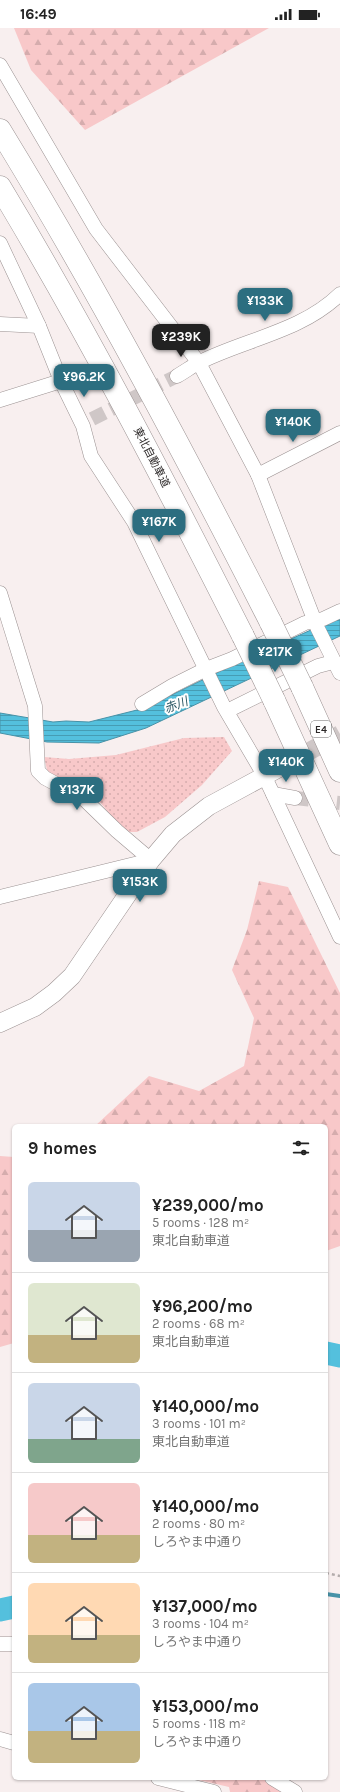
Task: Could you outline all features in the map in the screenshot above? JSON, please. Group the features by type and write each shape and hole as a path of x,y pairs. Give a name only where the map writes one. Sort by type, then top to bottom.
{"highway":[{"name":"E4","path":"0,130 44,202 126,346 210,502 271,623 340,771"},
{"name":"東北自動車道","path":"0,187 75,315 137,427 243,636 340,844"}],"street":[{"path":"0,65 96,229 199,363 258,475 316,623 337,668"},
{"path":"0,243 39,326 61,381 88,423 91,456 134,522 206,671 264,775 340,937"},
{"path":"177,376 199,363 290,326 329,305 340,294"},
{"path":"0,324 39,326"},
{"path":"0,400 61,381"},
{"path":"258,475 340,433"},
{"path":"0,593 35,706 38,770 45,778 84,799 117,831 151,860"},
{"path":"142,704 172,686 305,623 316,623 340,611"},
{"path":"226,709 318,666 337,668"},
{"path":"0,1023 35,1007 54,993 72,976 151,860 173,834 209,806 281,767"},
{"path":"273,794 295,798"},
{"path":"0,897 151,860"},
{"path":"0,1644 12,1644"},
{"path":"0,1739 12,1742"},
{"path":"166,1780 214,1792"},
{"path":"275,1780 295,1792"}],"path":[{"path":"328,1573 340,1576"}],"green space":[{"path":"14,28 269,28 85,130 31,70"},
{"path":"224,737 232,751 202,785 165,817 137,832 125,832 99,801 48,774 44,757 69,759 116,755 184,738"},
{"path":"259,881 288,887 340,993 340,1246 328,1250 328,1124 97,1124 149,1076 199,1091 244,1066 254,1018 232,970 247,930"},
{"path":"0,1156 12,1157 12,1344 0,1347"},
{"path":"199,1780 266,1780 287,1792 230,1792 229,1787"}],"water":[{"name":"赤川","path":"340,617 340,636 146,728 99,743 47,742 0,733 0,713 53,722 89,722 145,708 235,664"}],"waterway":[{"path":"328,1353 340,1356"},
{"path":"328,1594 340,1596"},
{"path":"0,1610 12,1607"}],"tunnel":[{"path":"92,419 177,376"},
{"path":"281,767 340,734"},
{"path":"295,798 340,803"}]}
